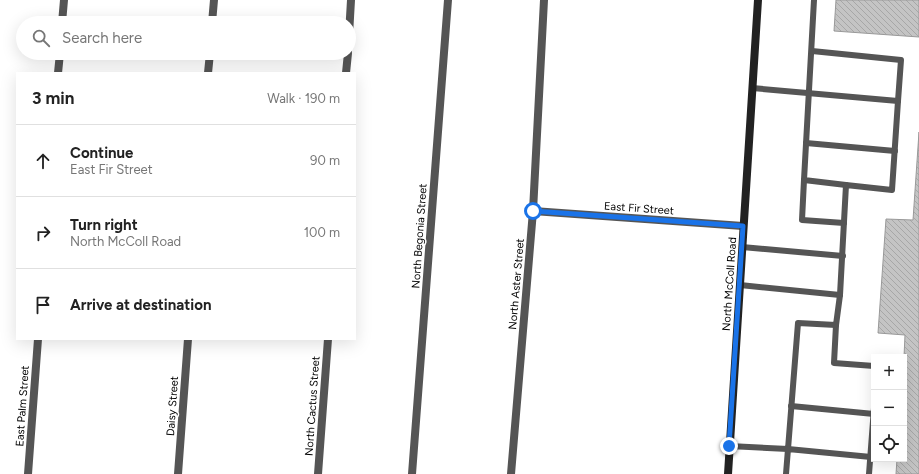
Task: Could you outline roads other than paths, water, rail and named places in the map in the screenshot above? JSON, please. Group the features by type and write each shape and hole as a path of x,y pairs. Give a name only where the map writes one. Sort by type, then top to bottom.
{"main road":[{"name":"North McColl Road","path":"728,474 758,0"}],"street":[{"path":"63,16 64,0"},
{"path":"213,16 214,0"},
{"path":"351,16 352,0"},
{"name":"North Begonia Street","path":"412,474 448,0"},
{"name":"North Aster Street","path":"511,474 533,211 544,0"},
{"path":"58,72 59,60"},
{"path":"208,72 209,60"},
{"path":"346,72 347,60"},
{"name":"East Fir Street","path":"533,211 743,226"},
{"name":"East Palm Street","path":"28,474 38,340"},
{"name":"Daisy Street","path":"178,474 188,340"},
{"name":"North Cactus Street","path":"318,474 328,340"}],"lane":[{"path":"814,0 802,220 844,223"},
{"path":"804,180 892,190 902,60 812,52"},
{"path":"752,88 898,101"},
{"path":"806,143 895,151"},
{"path":"846,185 843,256 834,363 871,366"},
{"path":"742,247 843,256"},
{"path":"740,285 840,295"},
{"path":"786,474 798,322 836,325"},
{"path":"791,406 871,414"},
{"path":"869,474 873,426"},
{"path":"729,446 788,449 870,457"}]}
